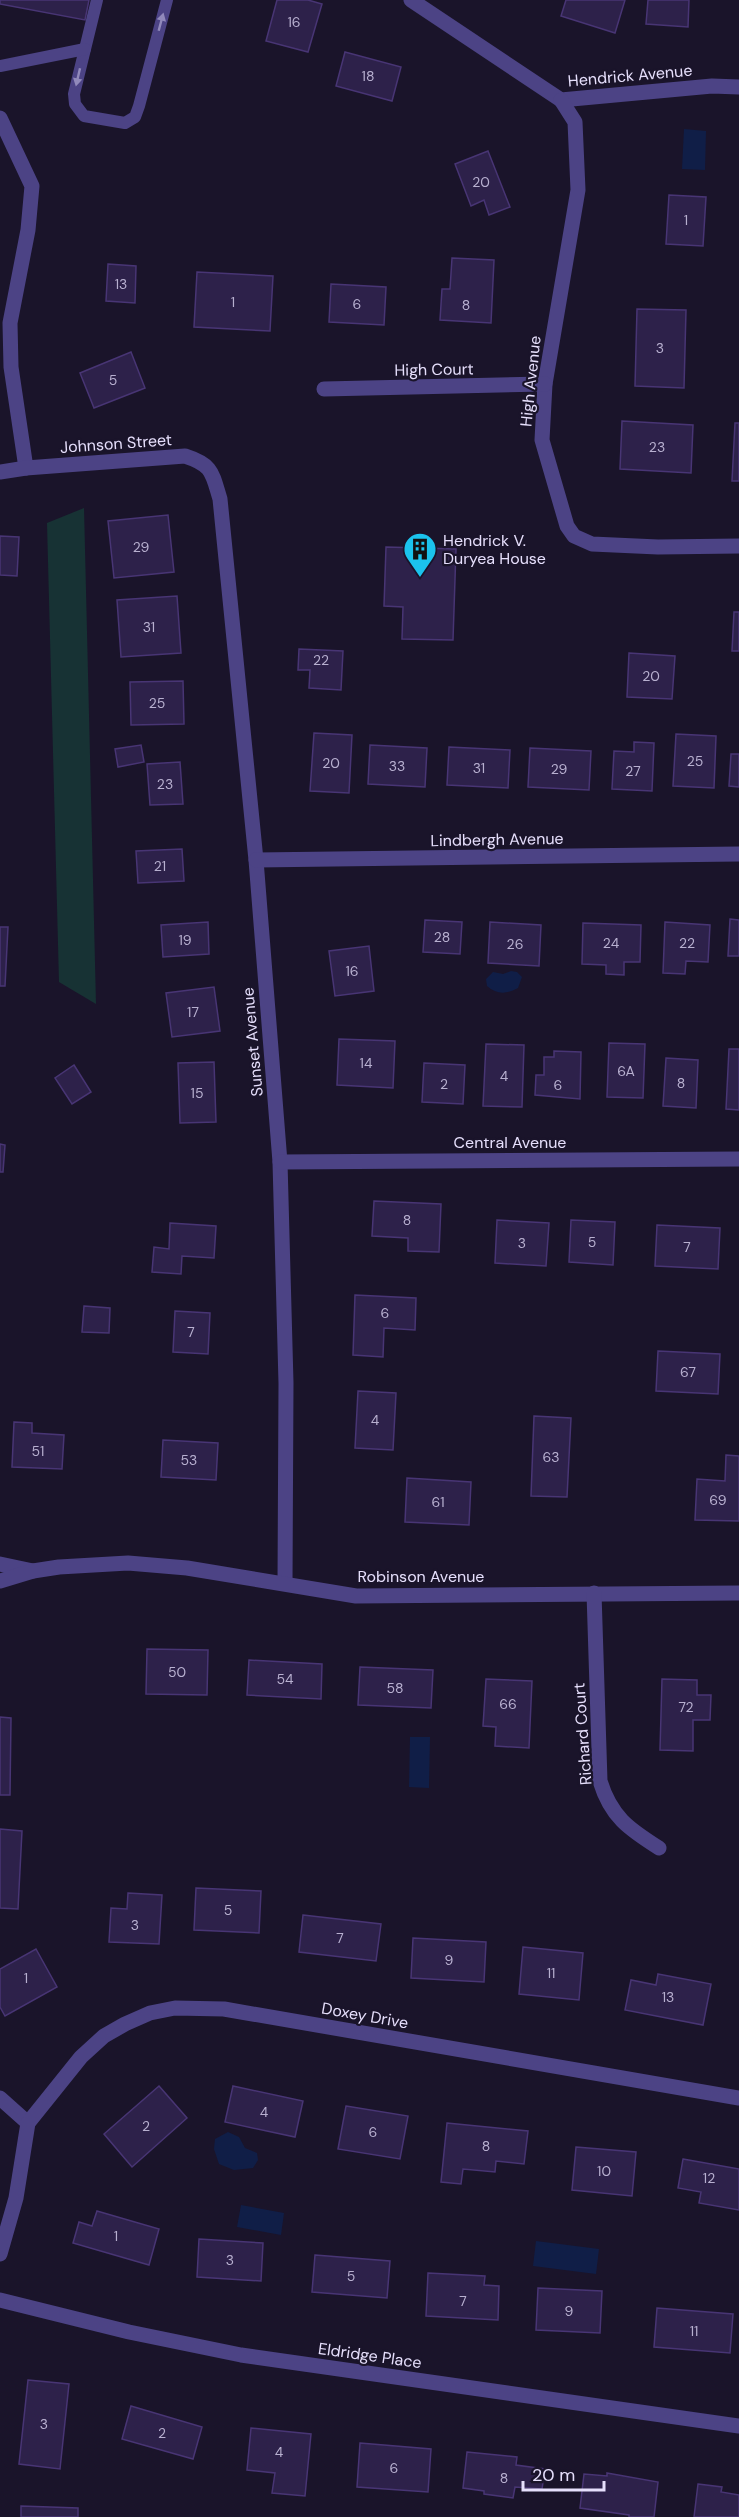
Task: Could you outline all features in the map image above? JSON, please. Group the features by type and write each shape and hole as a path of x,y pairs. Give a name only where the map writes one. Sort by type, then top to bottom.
{"street":[{"name":"Hendrick Avenue","path":"411,0 561,100 712,86 739,87"},
{"name":"High Avenue","path":"561,100 575,122 578,190 545,384 542,440 567,526 574,536 592,544 658,547 739,546"},
{"path":"0,118 32,186 28,230 10,323 11,367 26,468"},
{"name":"High Court","path":"324,389 545,384"},
{"name":"Johnson Street","path":"0,472 185,456 203,461 210,469 220,499"},
{"name":"Sunset Avenue","path":"220,499 256,860 280,1162 286,1383 285,1583"},
{"name":"Lindbergh Avenue","path":"256,860 739,854"},
{"name":"Central Avenue","path":"280,1162 739,1159"},
{"name":"Robinson Avenue","path":"0,1581 33,1571 59,1567 128,1563 188,1568 356,1596 739,1593"},
{"path":"0,1564 33,1571"},
{"name":"Richard Court","path":"594,1593 600,1781 606,1800 614,1813 632,1830 659,1848"},
{"name":"Doxey Drive","path":"28,2123 81,2057 104,2036 150,2013 175,2008 224,2009 739,2098"},
{"path":"0,2098 28,2123 16,2198 0,2254"},
{"name":"Eldridge Place","path":"0,2300 129,2332 242,2355 739,2426"}],"lane":[{"path":"97,0 74,94 75,104 84,116 125,123 135,117 139,106 167,0"},
{"path":"0,66 85,50"}],"green space":[{"path":"84,508 96,1004 59,982 47,523"}],"water":[{"path":"684,129 706,131 705,170 682,169"},
{"path":"511,971 517,972 522,977 518,988 502,993 487,986 486,979 493,972 503,974"},
{"path":"410,1737 430,1737 429,1788 409,1787"},
{"path":"228,2132 239,2137 245,2148 257,2153 258,2160 253,2168 234,2170 219,2164 214,2149 215,2139"},
{"path":"241,2205 284,2213 281,2235 237,2227"},
{"path":"536,2241 599,2249 596,2274 533,2266"}],"building":[{"path":"0,0 89,0 85,20 0,4"},
{"path":"277,0 308,0 322,4 308,52 266,41"},
{"path":"566,0 625,0 615,33 561,16"},
{"path":"648,0 689,0 688,27 646,24"},
{"path":"345,52 401,67 392,101 336,86"},
{"path":"488,151 510,207 489,215 484,200 471,206 455,164"},
{"path":"669,195 706,197 703,246 666,244"},
{"path":"452,258 494,260 491,323 440,320 442,289 450,289"},
{"path":"108,264 136,266 135,303 106,301"},
{"path":"197,272 273,276 270,331 194,327"},
{"path":"331,284 386,287 384,325 329,322"},
{"path":"637,309 686,310 684,388 635,386"},
{"path":"131,352 145,388 94,408 80,373"},
{"path":"622,421 693,425 691,473 620,469"},
{"path":"735,423 739,423 739,481 732,481"},
{"path":"168,515 174,572 114,578 108,521"},
{"path":"0,536 19,537 17,576 0,575"},
{"name":"Hendrick V. Duryea House","path":"386,547 456,549 453,640 402,639 403,607 384,606"},
{"path":"177,596 181,653 121,657 117,600"},
{"path":"734,612 739,612 739,651 732,651"},
{"path":"299,649 343,651 341,690 309,688 310,670 298,670"},
{"path":"629,653 675,656 672,699 627,697"},
{"path":"183,681 184,724 131,725 130,682"},
{"path":"314,733 352,735 349,793 310,791"},
{"path":"676,734 716,736 714,788 673,786"},
{"path":"634,742 654,743 652,791 612,789 614,751 634,752"},
{"path":"141,745 144,762 118,767 115,749"},
{"path":"370,745 427,748 425,787 368,784"},
{"path":"449,747 510,750 508,788 447,785"},
{"path":"530,748 591,751 589,790 528,787"},
{"path":"731,754 739,754 739,787 729,786"},
{"path":"180,762 183,804 150,805 147,764"},
{"path":"182,849 184,881 138,883 136,851"},
{"path":"730,919 739,920 739,956 728,956"},
{"path":"425,920 462,922 460,954 423,952"},
{"path":"208,922 209,954 163,957 161,925"},
{"path":"490,922 541,925 539,966 488,963"},
{"path":"665,922 710,925 708,962 686,961 685,974 663,973"},
{"path":"583,923 641,925 640,962 624,962 624,975 606,974 606,965 582,964"},
{"path":"0,927 8,927 5,986 0,986"},
{"path":"369,946 374,991 335,996 329,951"},
{"path":"214,987 220,1031 172,1037 166,993"},
{"path":"339,1039 395,1041 393,1088 337,1085"},
{"path":"609,1043 645,1044 643,1098 607,1097"},
{"path":"486,1044 524,1045 522,1107 483,1106"},
{"path":"729,1049 739,1049 739,1110 726,1109"},
{"path":"554,1051 581,1052 580,1099 535,1095 536,1075 544,1075 544,1057 554,1057"},
{"path":"666,1058 698,1060 696,1108 663,1106"},
{"path":"214,1062 216,1122 180,1123 178,1063"},
{"path":"424,1063 465,1065 463,1104 422,1102"},
{"path":"74,1065 91,1092 72,1104 55,1078"},
{"path":"0,1144 5,1145 3,1172 0,1172"},
{"path":"374,1201 441,1204 439,1252 408,1251 408,1238 372,1236"},
{"path":"497,1220 549,1223 546,1266 495,1263"},
{"path":"571,1220 615,1222 613,1265 569,1262"},
{"path":"170,1223 216,1226 214,1258 182,1256 181,1274 152,1272 154,1247 169,1249"},
{"path":"657,1225 720,1228 718,1269 655,1266"},
{"path":"355,1295 416,1298 415,1330 384,1328 383,1357 353,1355"},
{"path":"84,1306 110,1308 109,1333 82,1332"},
{"path":"175,1311 210,1313 208,1354 173,1352"},
{"path":"658,1351 720,1354 718,1394 656,1391"},
{"path":"358,1391 396,1393 393,1450 355,1448"},
{"path":"534,1416 571,1418 567,1497 531,1496"},
{"path":"14,1422 32,1423 32,1433 64,1435 62,1469 12,1467"},
{"path":"163,1440 218,1443 216,1480 161,1477"},
{"path":"726,1455 739,1456 739,1521 695,1520 697,1479 725,1481"},
{"path":"407,1478 471,1482 469,1525 405,1522"},
{"path":"147,1649 208,1650 207,1695 146,1694"},
{"path":"249,1660 322,1664 321,1699 247,1695"},
{"path":"360,1667 433,1670 431,1708 358,1705"},
{"path":"486,1679 532,1681 529,1748 495,1746 496,1727 483,1726"},
{"path":"662,1679 697,1680 697,1695 711,1695 710,1720 693,1720 693,1751 660,1750"},
{"path":"0,1717 11,1718 10,1795 0,1795"},
{"path":"0,1829 22,1831 18,1909 0,1908"},
{"path":"196,1888 261,1891 259,1933 194,1930"},
{"path":"128,1893 162,1895 159,1944 109,1942 111,1908 127,1909"},
{"path":"303,1915 381,1924 376,1961 299,1952"},
{"path":"413,1938 486,1942 484,1982 411,1978"},
{"path":"523,1947 583,1953 579,2000 519,1994"},
{"path":"36,1949 57,1987 5,2016 0,2007 0,1969"},
{"path":"658,1974 711,1984 703,2025 625,2010 631,1980 656,1985"},
{"path":"159,2086 187,2118 132,2167 104,2134"},
{"path":"233,2086 303,2101 295,2137 225,2122"},
{"path":"346,2106 408,2116 400,2159 338,2149"},
{"path":"447,2123 528,2131 524,2164 496,2161 495,2172 463,2169 461,2184 441,2182"},
{"path":"576,2147 636,2152 632,2196 572,2190"},
{"path":"683,2159 739,2169 739,2210 699,2203 701,2192 678,2188"},
{"path":"97,2211 159,2229 149,2265 73,2243 79,2222 92,2226"},
{"path":"199,2239 263,2243 261,2281 197,2277"},
{"path":"315,2255 390,2261 387,2298 312,2292"},
{"path":"428,2273 485,2276 484,2285 499,2286 498,2320 426,2316"},
{"path":"538,2288 602,2291 600,2333 536,2330"},
{"path":"657,2308 733,2314 730,2353 654,2347"},
{"path":"28,2380 69,2384 60,2469 19,2464"},
{"path":"131,2406 202,2427 193,2459 122,2439"},
{"path":"251,2428 311,2434 305,2496 272,2493 275,2473 247,2470"},
{"path":"360,2443 431,2449 428,2492 357,2487"},
{"path":"467,2452 517,2457 516,2465 545,2469 542,2489 515,2487 513,2498 463,2488"},
{"path":"607,2473 658,2482 654,2517 629,2517 629,2515 580,2508 584,2474 607,2476"},
{"path":"698,2484 722,2487 721,2492 739,2495 739,2517 694,2517"},
{"path":"21,2506 78,2508 78,2517 21,2517"}],"place":[{"name":"Hendrick V. Duryea House","path":"420,578"}]}
